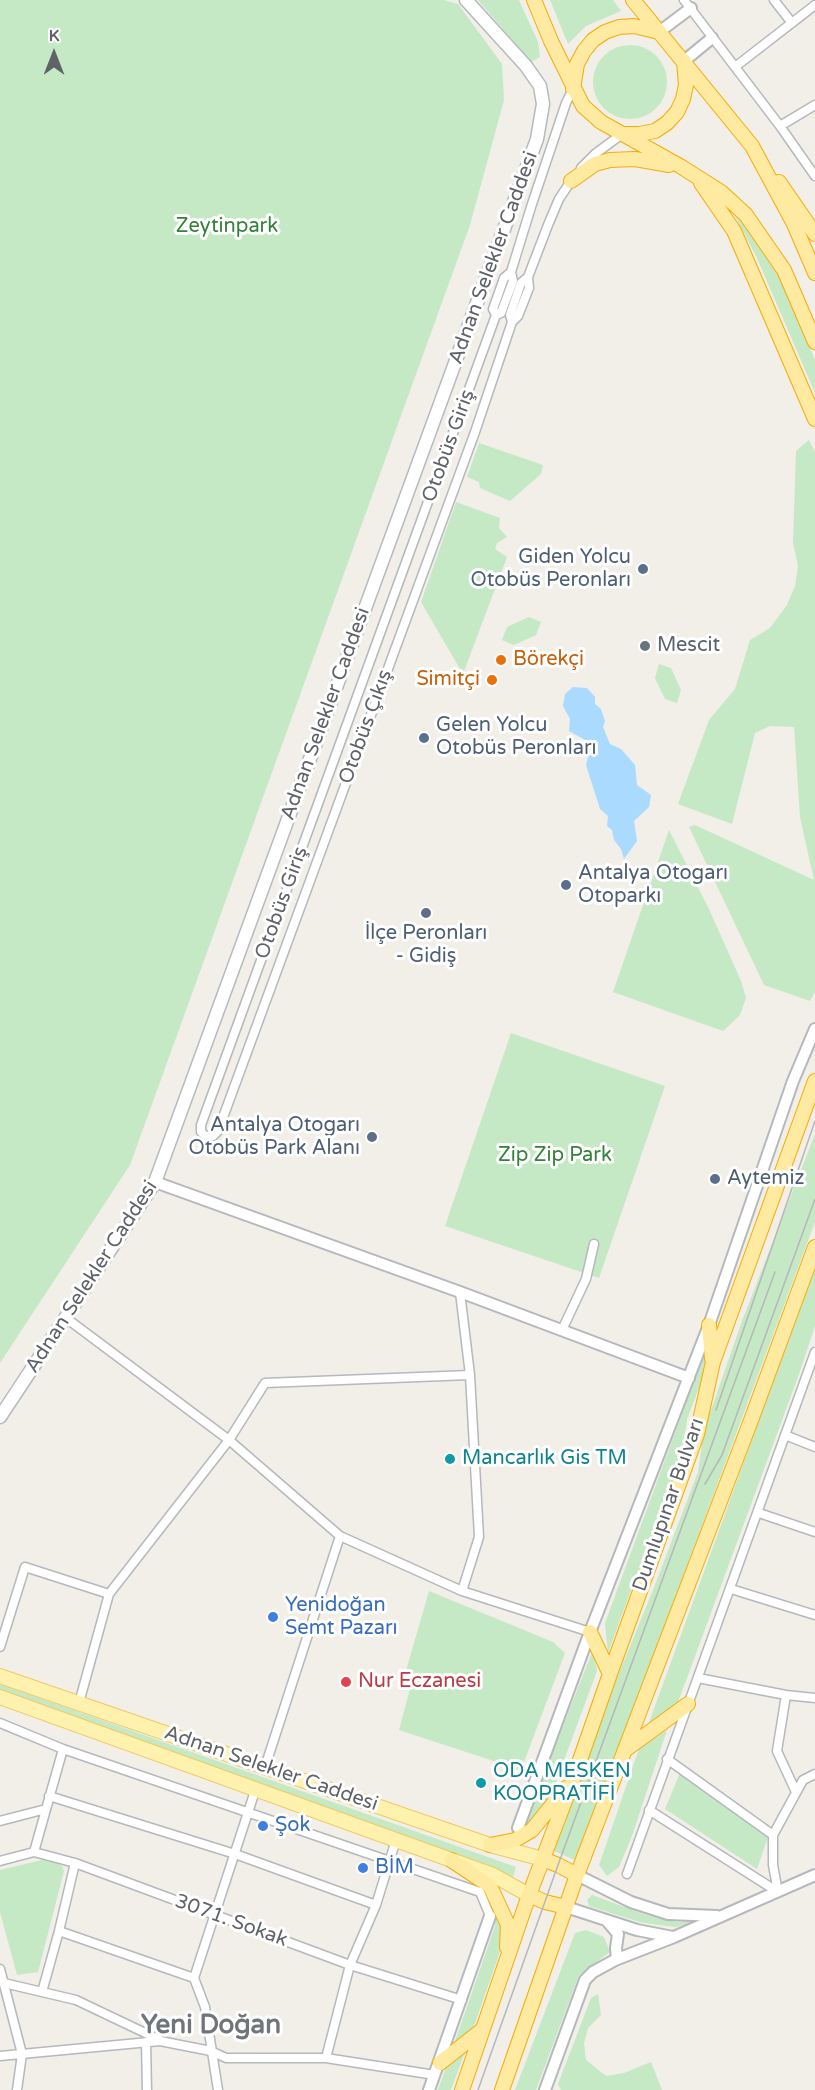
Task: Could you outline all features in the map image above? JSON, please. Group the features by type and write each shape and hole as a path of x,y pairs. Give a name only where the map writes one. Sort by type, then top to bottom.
{"highway":[{"path":"534,0 573,89 583,106 601,122 721,192 746,215 784,270 815,342"},
{"path":"633,0 752,146 815,234"},
{"path":"573,89 580,57 599,36 606,32 634,26 659,32"},
{"path":"622,134 655,131 672,118 683,99 686,85 684,61"},
{"path":"752,146 794,224 815,273"},
{"path":"571,181 595,164 610,160 634,159 680,166"},
{"path":"696,176 734,231 815,419"},
{"name":"Dumlupınar Bulvarı","path":"462,2090 529,1895 573,1780 697,1434 713,1362 815,1081"},
{"path":"502,2090 577,1875 815,1247"},
{"path":"709,1325 713,1362"},
{"path":"590,1632 610,1674"},
{"path":"625,1750 688,1704"},
{"path":"490,1845 515,1840 532,1830 573,1780"},
{"path":"543,1859 558,1864 577,1875"},
{"path":"451,1860 490,1887 508,1924 506,1963"},
{"path":"529,1895 566,1907"},
{"path":"437,2069 484,2028"}],"main road":[{"name":"Adnan Selekler Caddesi","path":"0,1418 155,1182 537,139 543,104 540,86 526,66 466,0"},
{"name":"Adnan Selekler Caddesi","path":"0,1676 490,1845 543,1859"},
{"name":"Adnan Selekler Caddesi","path":"0,1697 451,1860 504,1880 529,1895"}],"street":[{"path":"774,0 792,23"},
{"path":"659,32 687,4 815,176"},
{"path":"735,67 815,5"},
{"path":"684,61 712,38"},
{"name":"Otobüs Giriş","path":"218,1131 213,1136 206,1136 201,1132 201,1125 458,425 496,315 493,309 504,278 511,272 566,103 573,89"},
{"path":"780,126 815,105"},
{"name":"Otobüs Çıkış","path":"218,1131 475,432 512,322 518,316 529,288 528,277 560,199 571,181 595,154 622,134"},
{"path":"518,1828 590,1632 709,1325 793,1081 815,1029"},
{"path":"155,1182 460,1292 689,1378"},
{"path":"562,1330 586,1279 594,1244"},
{"path":"460,1292 470,1375 478,1537 462,1591"},
{"path":"66,1318 229,1440 340,1536 462,1591 590,1632"},
{"path":"627,1874 667,1759 759,1513 815,1352"},
{"path":"80,1703 109,1594 229,1440 265,1383 470,1375"},
{"path":"785,1435 815,1447"},
{"path":"759,1513 815,1532"},
{"path":"265,1767 340,1536"},
{"path":"0,1647 25,1567 109,1594"},
{"path":"731,1589 815,1615"},
{"path":"698,1678 786,1695 815,1698"},
{"path":"786,1695 777,1751 796,1792"},
{"path":"0,1723 63,1749 480,1892 490,1916 429,2090"},
{"path":"34,1852 63,1749"},
{"path":"667,1759 773,1835"},
{"path":"778,1892 773,1835 803,1780 815,1774"},
{"path":"218,2090 205,2007 194,1978 255,1791"},
{"path":"50,1796 235,1854 376,1905"},
{"path":"0,1821 46,1809"},
{"path":"649,1810 778,1892"},
{"path":"326,2058 350,1965 376,1905 396,1840"},
{"name":"3071. Sokak","path":"0,1861 34,1852 75,1863 350,1965 462,2000"},
{"path":"42,1992 75,1863"},
{"path":"577,1875 631,1902 668,1914 723,1916"},
{"path":"544,2090 585,1980 599,1967 815,1875"},
{"path":"566,1907 637,1930 674,1937"},
{"path":"606,1920 618,1934 617,1959"},
{"path":"59,1931 194,1978"},
{"path":"0,1969 22,2054 17,2090"},
{"path":"4,1983 76,2000 160,2041 211,2051 226,2058 326,2058 437,2069"},
{"path":"0,2056 160,2041"},
{"path":"147,2042 147,2090"}],"green space":[{"name":"Zeytinpark","path":"0,0 444,0 458,4 502,64 504,100 470,225 130,1165 0,1363"},
{"path":"478,0 519,0 538,42 540,57 531,62"},
{"path":"550,0 613,0 621,11 586,26 568,44"},
{"path":"630,45 651,51 661,61 667,82 661,103 651,113 630,119 609,113 599,103 593,82 599,61 609,51"},
{"path":"735,216 741,219 778,273 815,360 815,393 757,258"},
{"path":"809,440 815,452 815,992 810,1001 764,985 689,827 695,825 814,880 800,817 794,727 770,726 755,733 732,824 678,804 709,720 735,689 750,640 770,628 787,605 795,586 798,566 793,543 796,451"},
{"path":"479,443 543,465 541,474 510,501 480,488 479,482 467,477"},
{"path":"456,502 500,518 499,528 507,537 497,543 495,549 507,557 463,674 421,602"},
{"path":"529,617 541,622 536,635 514,645 502,640 507,627"},
{"path":"659,664 671,668 681,690 677,703 665,699 655,678"},
{"path":"669,830 709,909 741,981 746,998 740,1015 723,1031 613,992"},
{"name":"Zip Zip Park","path":"511,1033 665,1086 599,1278 445,1226"},
{"path":"815,1134 815,1222 577,1861 554,1851 604,1710 698,1472 704,1430 742,1321"},
{"path":"815,1267 815,1326 798,1377 677,1705 647,1728"},
{"path":"708,1343 712,1355 687,1419 683,1448 608,1653 605,1623"},
{"path":"429,1591 553,1642 565,1653 521,1770 399,1730 411,1685 403,1681"},
{"path":"593,1650 597,1671 547,1806 527,1829 524,1824"},
{"path":"0,1684 516,1867 513,1877 0,1691"},
{"path":"667,1730 632,1836 619,1867 607,1876 599,1865 639,1749"},
{"path":"680,1773 768,1837 757,1869 665,1809"},
{"path":"42,1860 52,1861 62,1866 64,1871 38,1972 17,1975 0,1912 0,1870"},
{"path":"592,1895 646,1915 676,1922 701,1921 676,1927 643,1923 589,1906 587,1900"},
{"path":"498,1911 504,1925 502,1946 473,2029 453,2047 495,1926 494,1912"},
{"path":"586,1930 604,1937 610,1952 579,1975 536,2090 515,2090 575,1933"},
{"path":"598,1994 601,2015 588,2028 584,2043 586,2060 606,2076 624,2073 651,2062 662,2090 561,2090 558,2084 591,1998"},
{"path":"466,2049 451,2090 438,2090 446,2067"}],"water":[{"path":"573,687 587,688 595,697 595,704 601,709 605,721 603,727 610,744 621,749 635,765 637,785 651,795 649,807 634,821 637,841 624,859 621,849 614,840 612,830 607,826 608,816 600,809 586,765 590,749 587,741 569,731 570,719 563,706 565,694"}],"tram line":[{"path":"716,1410 815,1121"},
{"path":"705,1484 722,1455 815,1199"},
{"path":"478,2090 775,1272"}],"place":[{"name":"Giden Yolcu Otobüs Peronları","path":"643,569"},
{"name":"Mescit","path":"645,646"},
{"name":"Börekçi","path":"501,660"},
{"name":"Simitçi","path":"492,680"},
{"name":"Gelen Yolcu Otobüs Peronları","path":"424,738"},
{"name":"Antalya Otogarı Otoparkı","path":"566,885"},
{"name":"İlçe Peronları - Gidiş","path":"426,913"},
{"name":"Antalya Otogarı Otobüs Park Alanı","path":"372,1137"},
{"name":"Aytemiz","path":"715,1179"},
{"name":"Mancarlık Gis TM","path":"450,1459"},
{"name":"Yenidoğan Semt Pazarı","path":"273,1617"},
{"name":"Nur Eczanesi","path":"346,1682"},
{"name":"ODA MESKEN KOOPRATİFİ","path":"481,1783"},
{"name":"Şok","path":"263,1826"},
{"name":"BİM","path":"363,1868"}],"district":[{"name":"Yeni Doğan","path":"211,2026"}]}
